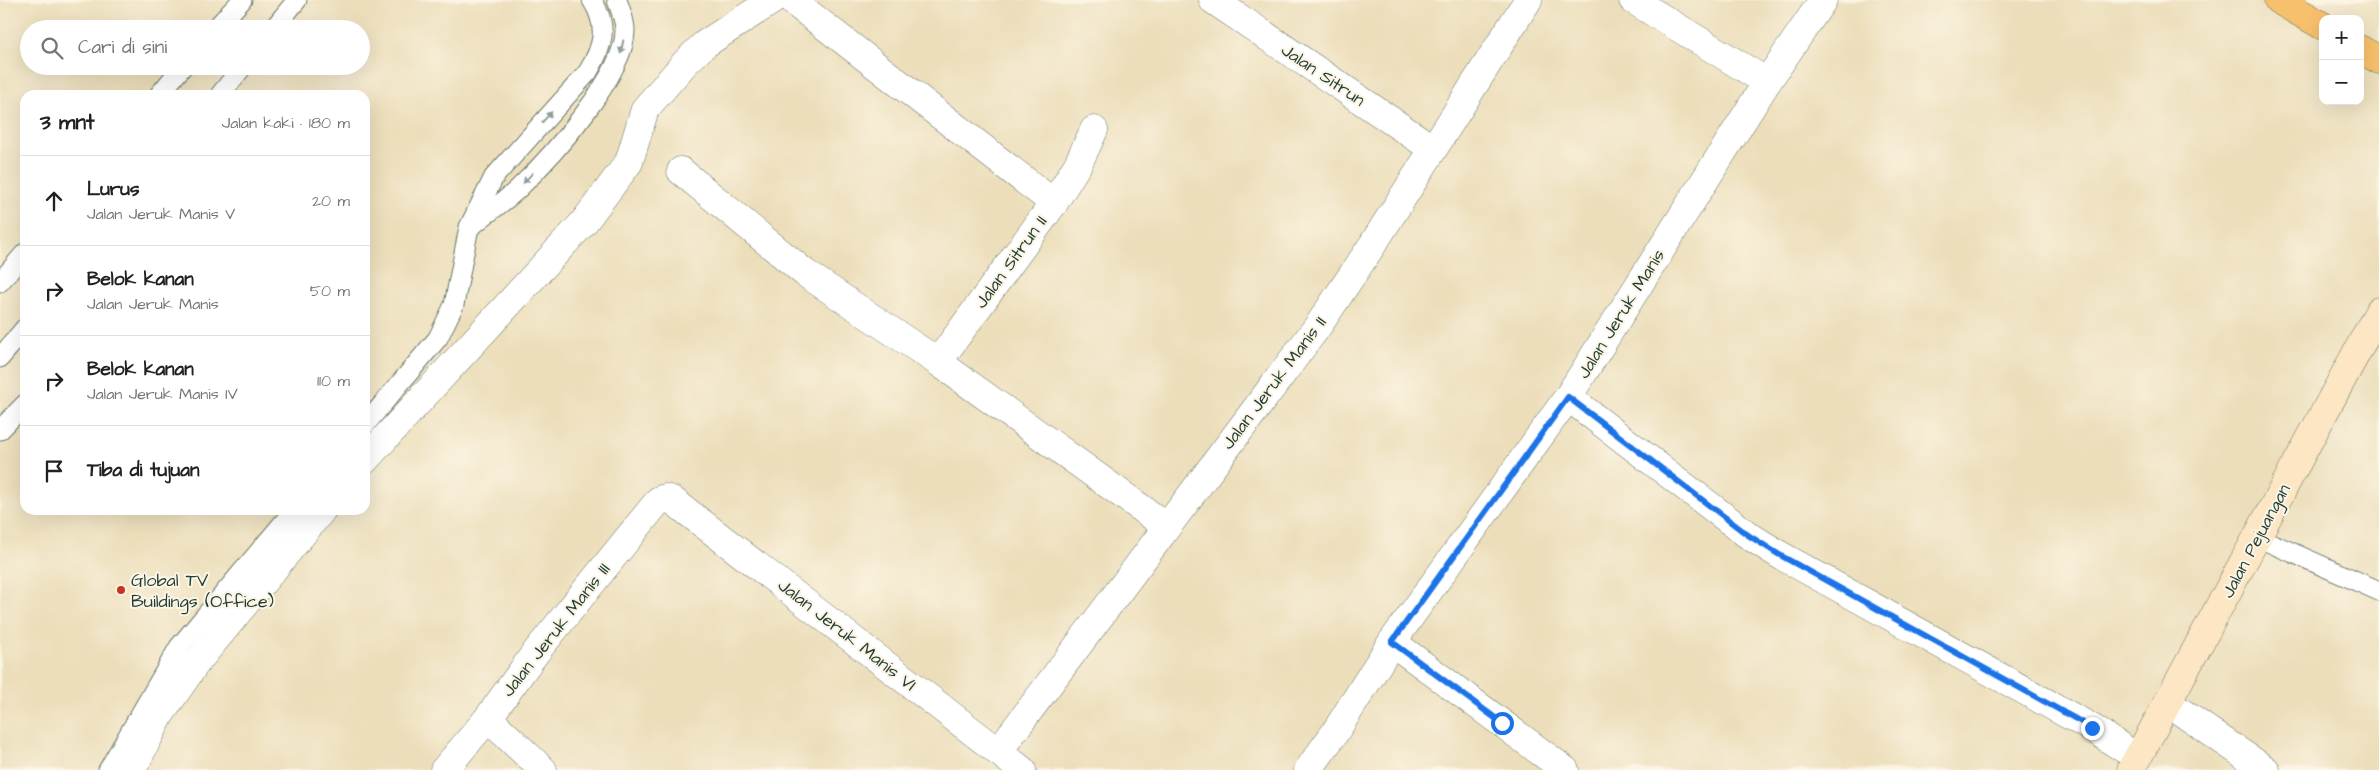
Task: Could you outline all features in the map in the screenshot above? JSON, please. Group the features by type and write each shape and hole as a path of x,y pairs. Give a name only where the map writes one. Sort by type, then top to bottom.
{"main road":[{"path":"2278,0 2319,24"},
{"path":"2364,51 2379,60"}],"street":[{"path":"370,455 584,222 629,162 646,109 685,63 705,44 773,0"},
{"name":"Jalan Sitrun II","path":"791,0 1054,203 938,362"},
{"name":"Jalan Sitrun","path":"1213,0 1433,149"},
{"name":"Jalan Jeruk Manis II","path":"998,752 1318,326 1528,0"},
{"path":"1633,0 1767,82"},
{"name":"Jalan Jeruk Manis","path":"1308,770 1334,734 1392,642 1568,397 1767,82 1823,0"},
{"path":"1054,203 1078,164 1094,130"},
{"path":"682,171 805,274 938,362 1166,526"},
{"name":"Jalan Pejuangan","path":"2134,764 2379,311"},
{"path":"1568,397 1748,535 1778,554 2092,728 2134,764"},
{"name":"Jalan Jeruk Manis III","path":"444,770 488,718 536,652 659,500 665,498 672,500"},
{"name":"Jalan Jeruk Manis VI","path":"672,500 1022,770"},
{"path":"132,770 160,715 196,663 318,515"},
{"path":"1392,642 1565,770"},
{"path":"2168,703 2266,770"},
{"path":"488,718 544,770"}],"lane":[{"path":"223,20 242,0"},
{"path":"280,20 296,0"},
{"path":"370,419 438,338 454,305 469,227 494,177 588,72 600,53 602,24 592,0"},
{"path":"469,227 517,190 568,134 606,82 621,54 625,29 617,0"},
{"path":"162,90 175,75"},
{"path":"224,90 236,75"},
{"path":"0,282 20,259"},
{"path":"0,358 20,334"},
{"path":"0,430 20,409"},
{"path":"108,770 179,647 290,515"},
{"path":"2258,537 2379,591"}],"place":[{"name":"Global TV Buildings (Office)","path":"121,590"}],"route":[{"path":"1502,723 1392,642 1534,447 1568,397 1748,535 1778,554 2092,728"}]}
